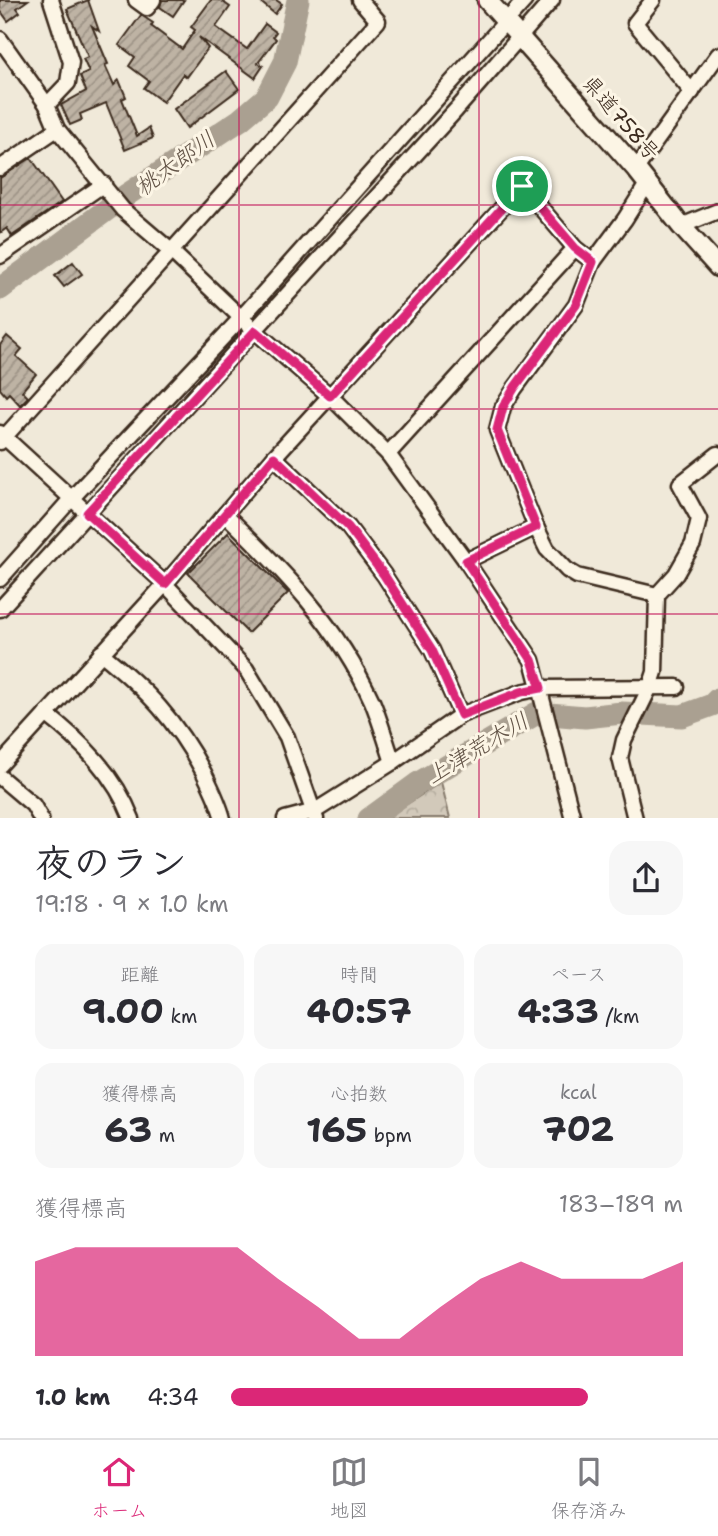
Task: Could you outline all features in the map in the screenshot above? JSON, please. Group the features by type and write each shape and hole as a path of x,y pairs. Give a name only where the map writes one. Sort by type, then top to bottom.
{"main road":[{"name":"県道758号","path":"487,0 636,169 718,267"}],"street":[{"path":"47,105 68,83 71,62 51,0"},
{"path":"136,0 147,8 153,0"},
{"path":"316,815 288,737 246,669 165,584 2,437 378,21 360,0"},
{"path":"0,579 71,499 241,318 525,0"},
{"path":"0,609 522,38 552,0"},
{"path":"653,0 635,23 692,92"},
{"path":"0,39 47,105 57,129 123,210 330,396 388,454 466,561 532,660 573,818"},
{"path":"636,169 718,55"},
{"path":"0,70 14,61"},
{"path":"0,168 57,129"},
{"path":"0,256 103,184"},
{"path":"647,184 593,262 576,305 515,387 503,407 497,430 536,527 548,549 567,569 577,576 657,596"},
{"path":"0,765 165,584 274,457 522,186 575,248 593,262"},
{"path":"681,226 718,211"},
{"path":"388,454 575,248"},
{"path":"635,818 620,758 624,740 655,672 657,596 676,574 693,544 699,519 680,484 718,454"},
{"path":"274,457 348,527 384,575 432,650 461,715"},
{"path":"225,514 291,579 314,606 343,648 372,701 393,762"},
{"path":"466,561 536,527"},
{"path":"101,653 134,680 167,713 191,747 223,818"},
{"path":"285,818 316,815 461,715 521,692 542,694 677,687"},
{"path":"46,714 73,734 99,764 117,788 132,818"},
{"path":"0,777 33,806 41,818"}],"green space":[{"path":"441,782 450,818 386,818"}],"building":[{"path":"0,0 28,0 17,8 20,12 8,21 0,10"},
{"path":"88,0 99,31 92,26 108,64 105,65 114,85 119,80 126,97 122,99 137,136 149,128 153,138 125,150 106,103 80,114 82,120 70,125 61,105 86,91 80,76 89,72 83,59 88,57 67,9"},
{"path":"162,0 184,0 173,16 160,7"},
{"path":"211,0 220,0 230,7 216,27 247,49 265,24 276,32 273,36 276,39 258,63 263,66 255,78 199,37 208,48 187,77 183,74 163,102 144,88 149,81 129,66 135,57 119,45 141,15 182,49 195,30 191,27"},
{"path":"258,0 276,0 282,4 275,14"},
{"path":"226,71 239,89 187,128 174,109"},
{"path":"31,158 62,202 12,236 7,228 0,233 0,178"},
{"path":"73,262 82,274 64,287 55,276"},
{"path":"7,336 22,349 16,356 36,374 22,391 28,397 20,405 9,393 6,396 0,389 0,345"},
{"path":"228,533 288,593 248,633 188,573"}],"waterway":[{"name":"桃太郎川","path":"0,289 128,194 240,120 267,97 285,62 298,0"},
{"name":"上津荒木川","path":"370,818 417,784 537,713 585,717 622,713 682,716 712,705 718,699"}],"route":[{"path":"522,186 575,248 593,262 576,305 515,387 503,407 497,430 536,527 466,561 532,660 541,688 521,692 461,715 432,650 384,575 348,527 274,457 165,584 87,513 255,331 330,396 522,186"}]}
